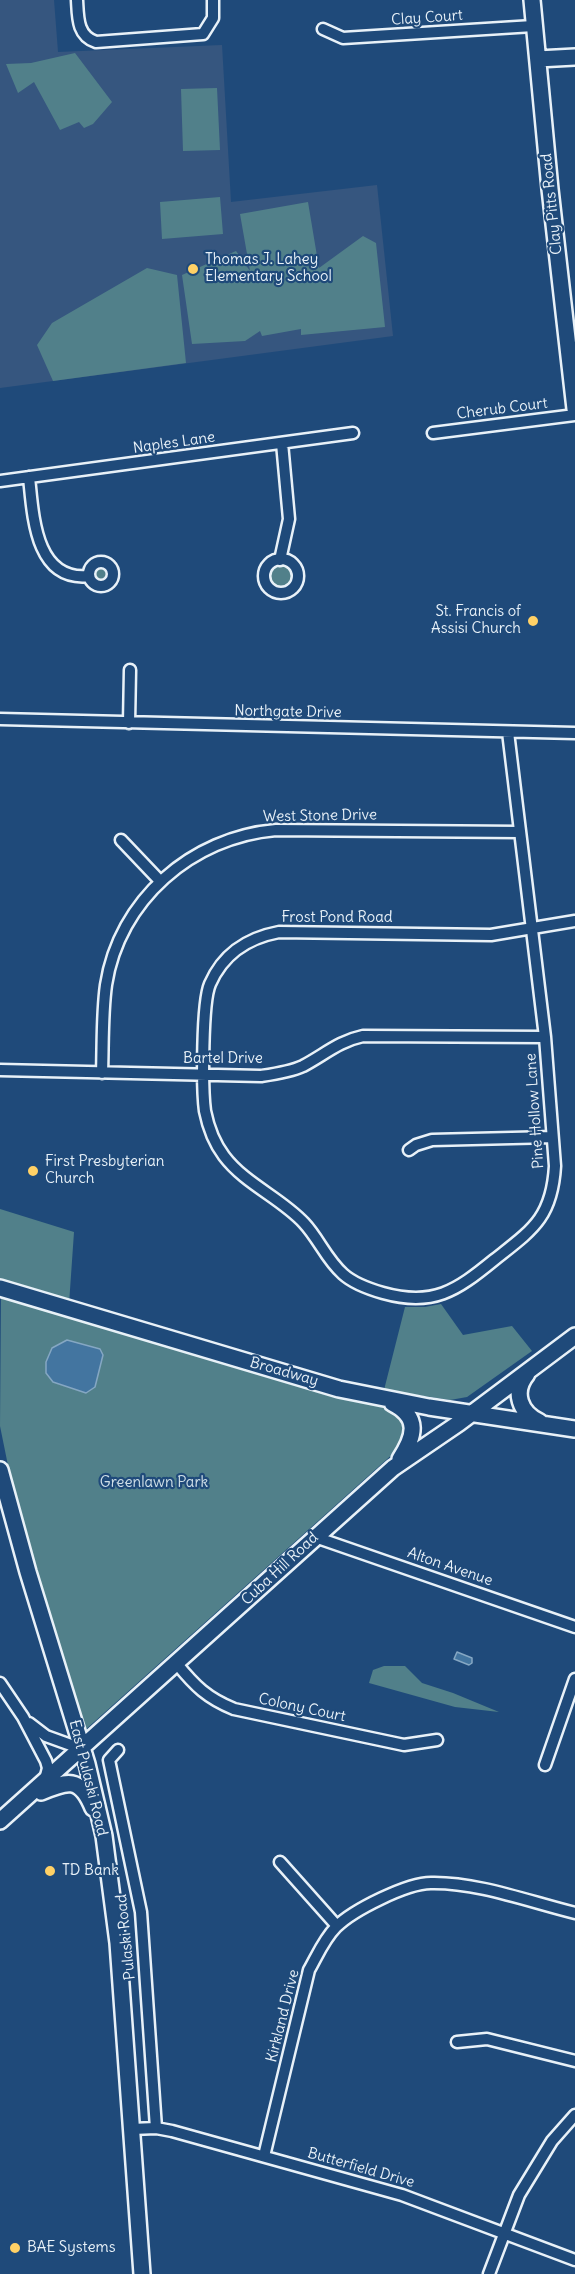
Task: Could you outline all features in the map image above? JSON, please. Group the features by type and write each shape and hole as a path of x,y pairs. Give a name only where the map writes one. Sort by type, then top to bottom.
{"main road":[{"name":"Clay Pitts Road","path":"532,0 550,189 575,409"},
{"path":"538,59 575,57"},
{"name":"Broadway","path":"0,1288 339,1389 471,1414 575,1429"},
{"name":"Cuba Hill Road","path":"0,1821 393,1468 471,1414 575,1336"},
{"path":"528,1372 520,1386 519,1400 530,1416 549,1425"},
{"path":"375,1396 401,1407 412,1422 413,1428 409,1444 393,1468"},
{"name":"East Pulaski Road","path":"0,1470 25,1562 82,1749 104,1836 118,1943 142,2274"},
{"path":"27,1798 59,1783 73,1784 83,1791 90,1801 104,1836"}],"street":[{"path":"77,0 78,22 81,31 88,40 96,42 203,34 213,18 213,0"},
{"name":"Clay Court","path":"323,29 343,38 534,26"},
{"name":"Cherub Court","path":"433,433 575,415"},
{"name":"Naples Lane","path":"0,481 353,433"},
{"path":"280,560 289,519 282,444"},
{"path":"29,477 35,531 44,552 56,568 67,574 77,577 89,576"},
{"path":"129,723 130,670"},
{"name":"Northgate Drive","path":"0,719 575,733"},
{"name":"Pine Hollow Lane","path":"204,1075 205,1112 220,1150 234,1167 305,1224 328,1258 344,1275 367,1288 415,1300 438,1296 456,1288 479,1272 527,1233 544,1215 550,1203 555,1166 545,1037 508,732"},
{"name":"West Stone Drive","path":"102,1073 104,1008 111,964 130,920 160,881 183,862 208,847 256,831 520,832"},
{"path":"121,840 160,881"},
{"name":"Frost Pond Road","path":"204,1075 208,987 225,960 239,946 259,935 302,931 491,935 575,921"},
{"name":"Bartel Drive","path":"0,1070 261,1076 301,1067 341,1042 363,1036 545,1037"},
{"path":"409,1150 432,1140 552,1137"},
{"name":"Alton Avenue","path":"315,1537 575,1627"},
{"name":"Colony Court","path":"177,1664 202,1691 216,1702 234,1708 404,1745 437,1740"},
{"path":"544,1765 575,1679"},
{"path":"0,1683 46,1761 48,1768 45,1782"},
{"path":"22,1717 35,1730 46,1736 82,1749"},
{"name":"Pulaski Road","path":"118,1750 109,1760 141,1912 156,2128"},
{"path":"280,1862 337,1926"},
{"name":"Kirkland Drive","path":"264,2156 309,1970 337,1926 374,1902 404,1889 429,1883 459,1885 575,1914"},
{"path":"458,2042 487,2039 575,2061"},
{"path":"489,2274 519,2195 552,2141 575,2115"},
{"name":"Butterfield Drive","path":"132,2129 156,2128 402,2195 575,2260"}],"shaded area":[{"name":"Thomas J. Lahey Elementary School","path":"0,0 54,0 58,52 222,45 231,202 377,185 393,336 0,388"},
{"path":"67,1340 100,1349 103,1355 95,1387 86,1393 53,1382 46,1373 46,1362 52,1348"},
{"path":"457,1652 472,1658 472,1663 469,1665 454,1659"}],"green space":[{"path":"75,53 112,102 93,124 84,128 79,122 60,130 34,82 18,93 6,64 31,63"},
{"path":"217,88 220,150 183,151 181,89"},
{"path":"220,197 223,234 162,239 160,202"},
{"path":"308,202 319,268 363,236 376,243 385,327 301,335 301,329 262,336 260,331 245,341 192,344 182,275 236,251 250,271 240,214"},
{"path":"147,268 177,275 186,363 53,381 37,345 52,323"},
{"path":"281,562 291,566 295,576 291,586 281,590 271,586 267,576 271,566"},
{"path":"97,564 105,564 111,570 111,578 105,584 97,584 91,578 91,570"},
{"path":"0,1209 74,1232 69,1304 5,1284 0,1278"},
{"name":"Greenlawn Park","path":"1,1296 398,1411 406,1416 405,1443 84,1731 15,1500 0,1426"},
{"path":"441,1304 463,1335 512,1326 532,1351 467,1397 450,1400 384,1390 405,1307"},
{"path":"384,1666 405,1666 422,1683 499,1712 455,1707 369,1683 373,1670"}],"place":[{"name":"Thomas J. Lahey Elementary School","path":"193,269"},
{"name":"St. Francis of Assisi Church","path":"533,621"},
{"name":"First Presbyterian Church","path":"33,1171"},
{"name":"TD Bank","path":"50,1871"},
{"name":"BAE Systems","path":"15,2248"}]}
